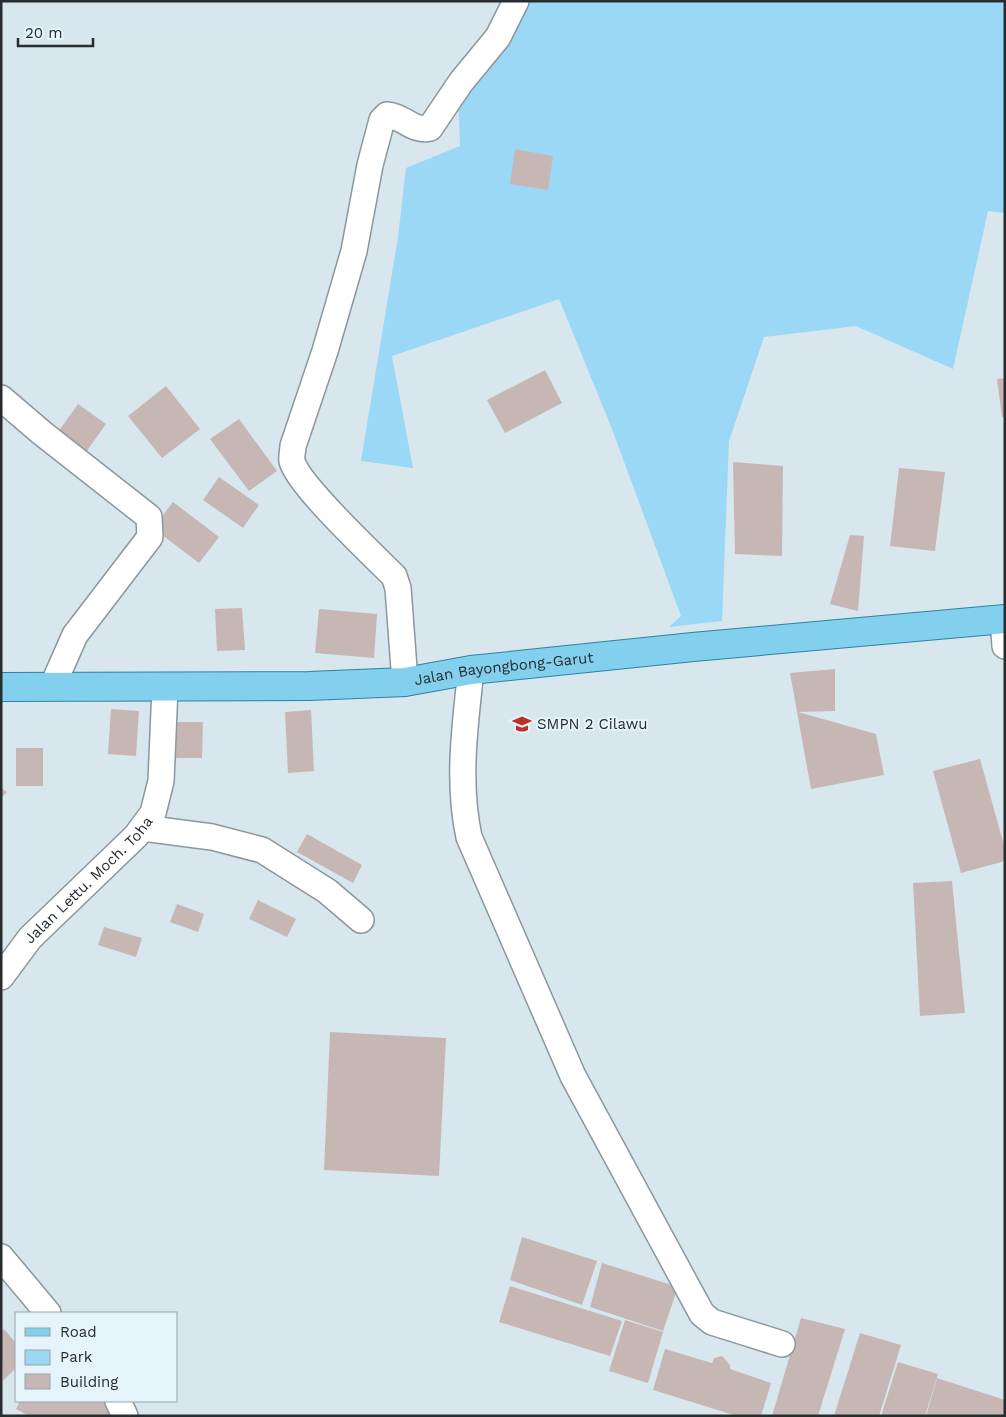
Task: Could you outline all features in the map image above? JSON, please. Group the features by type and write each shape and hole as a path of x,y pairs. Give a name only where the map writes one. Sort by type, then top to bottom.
{"main road":[{"name":"Jalan Bayongbong-Garut","path":"1,687 165,687 405,682 471,670 693,647 1004,619"}],"street":[{"path":"405,682 398,588 394,576 329,510 299,475 292,460 293,446 325,351 354,252 370,165 382,120 388,115 396,115 414,128 422,130 430,128 461,82 498,37 516,1"},
{"path":"1,398 42,433 149,517 151,526 150,537 71,640 52,687"},
{"path":"1004,619 1005,646"},
{"path":"471,670 465,727 462,808 468,837 569,1067 702,1314 712,1322 782,1344"},
{"name":"Jalan Lettu. Moch. Toha","path":"1,976 30,938 143,828 153,813 161,781 165,687"},
{"path":"143,828 212,837 262,850 327,891 361,920"},
{"path":"1,1257 47,1312"},
{"path":"118,1402 125,1416"}],"green space":[{"path":"518,1 1005,1 1005,213 988,211 953,369 856,326 764,337 729,441 722,621 669,627 681,616 612,429 559,299 392,356 413,468 361,461 398,237 406,168 460,146 458,90"}],"building":[{"path":"515,149 553,156 548,190 510,184"},
{"path":"545,370 562,403 505,433 487,400"},
{"path":"1005,378 1005,417 1002,417 997,379"},
{"path":"166,386 200,429 162,458 128,416"},
{"path":"78,404 106,424 86,452 58,432"},
{"path":"239,419 277,471 249,491 210,439"},
{"path":"733,462 783,466 782,556 735,554"},
{"path":"899,468 945,472 935,551 890,546"},
{"path":"219,477 259,505 243,528 203,500"},
{"path":"173,502 219,537 199,563 153,528"},
{"path":"850,535 864,536 858,611 830,604"},
{"path":"242,608 245,650 217,651 215,609"},
{"path":"319,609 377,614 374,658 315,653"},
{"path":"835,669 835,711 798,712 876,734 884,775 811,789 790,673"},
{"path":"111,709 139,711 136,756 108,754"},
{"path":"311,710 314,771 288,773 285,712"},
{"path":"169,722 203,722 202,758 169,758"},
{"path":"16,748 43,748 43,786 16,786"},
{"path":"980,759 1005,849 1005,861 961,873 933,771"},
{"path":"1,788 7,792 1,798"},
{"path":"307,834 362,865 353,883 297,852"},
{"path":"952,881 965,1013 920,1016 913,883"},
{"path":"258,900 296,919 287,937 249,919"},
{"path":"177,904 204,914 198,932 170,922"},
{"path":"104,927 142,938 136,957 98,945"},
{"path":"330,1032 446,1038 439,1176 324,1170"},
{"path":"522,1237 597,1261 582,1305 510,1280"},
{"path":"602,1263 678,1287 663,1331 590,1307"},
{"path":"510,1286 622,1321 610,1356 499,1322"},
{"path":"801,1318 845,1329 818,1416 772,1416"},
{"path":"625,1320 663,1332 648,1383 609,1371"},
{"path":"4,1329 15,1342 15,1369 3,1381 1,1332"},
{"path":"860,1333 901,1345 879,1416 834,1416"},
{"path":"665,1349 712,1363 714,1358 722,1356 730,1365 730,1369 771,1383 761,1416 737,1416 653,1390"},
{"path":"898,1362 938,1374 925,1416 881,1416"},
{"path":"937,1378 1005,1400 1005,1416 926,1416"},
{"path":"20,1402 114,1402 108,1416 29,1416 16,1409"}],"place":[{"name":"SMPN 2 Cilawu","path":"522,724"}]}
